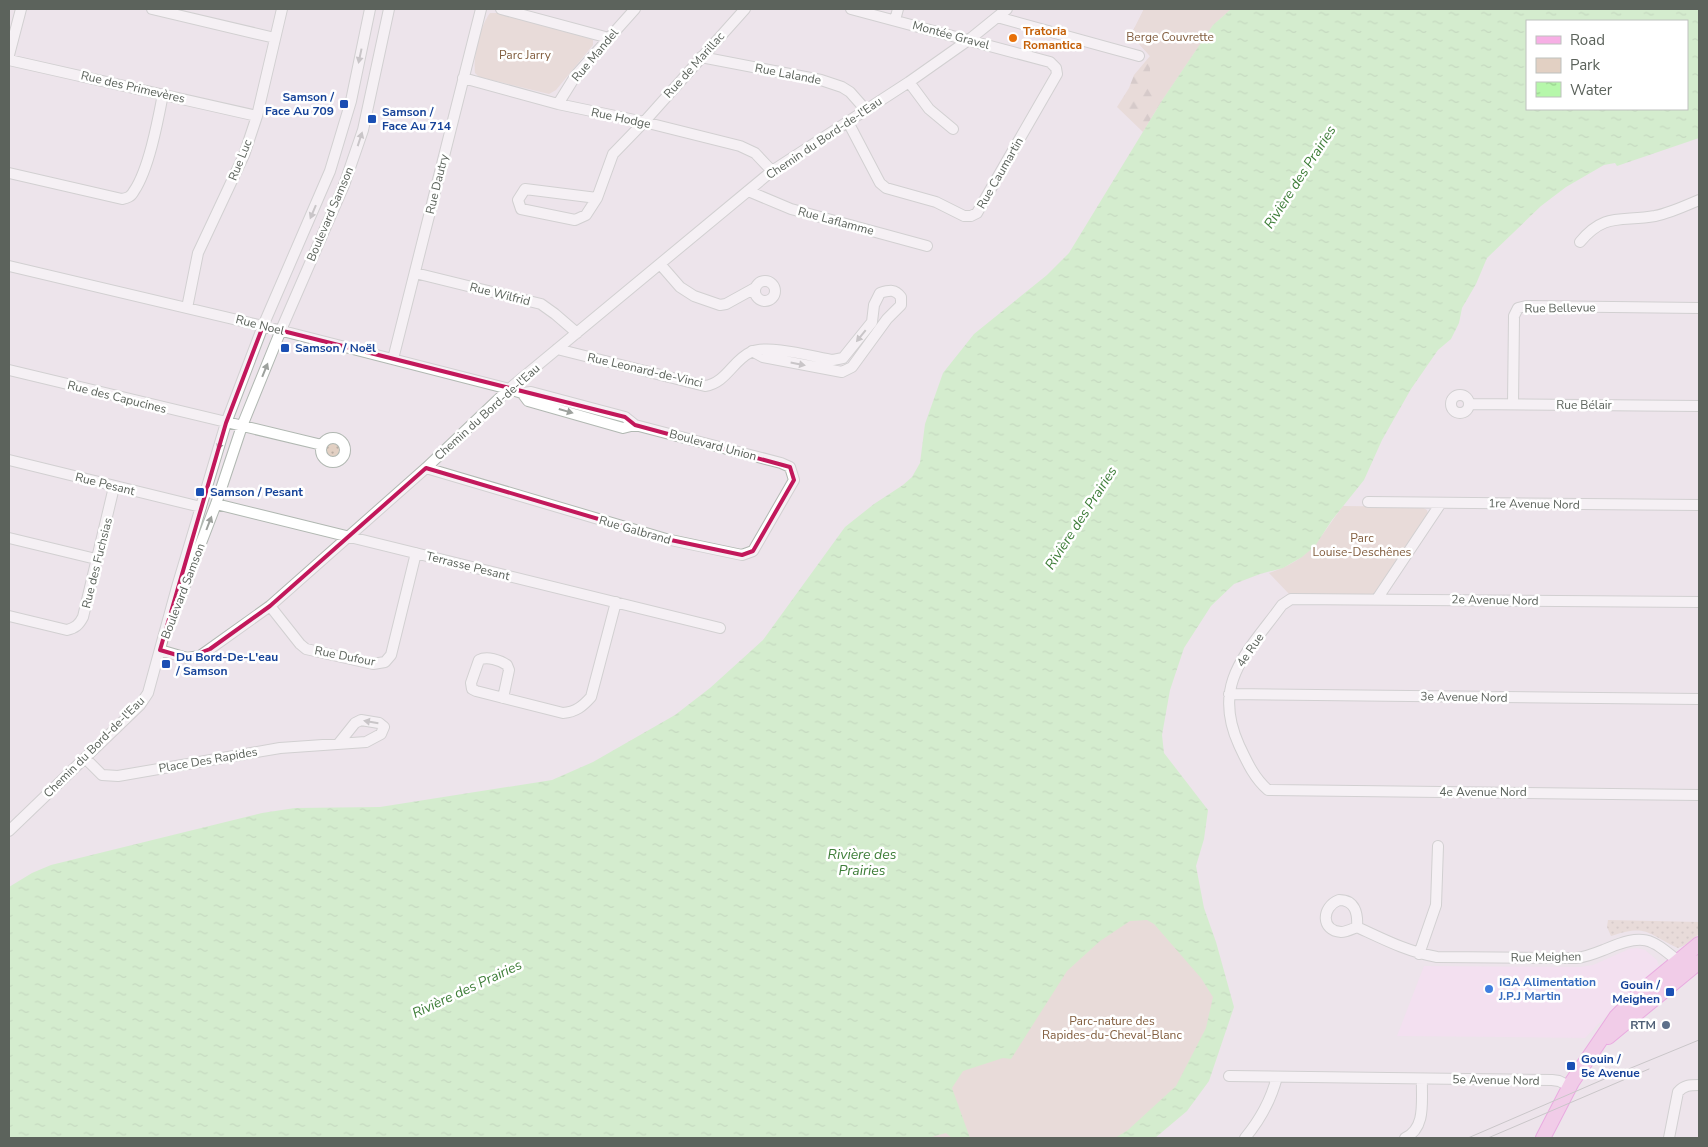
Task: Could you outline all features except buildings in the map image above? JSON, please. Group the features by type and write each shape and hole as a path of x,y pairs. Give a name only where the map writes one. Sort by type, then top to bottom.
{"main road":[{"path":"1543,1138 1569,1086 1589,1055 1689,964 1699,944"}],"street":[{"path":"9,55 21,9"},
{"path":"152,9 275,38"},
{"name":"Rue Luc","path":"187,308 198,253 244,155 257,116 282,9"},
{"name":"Boulevard Samson","path":"160,650 226,423 263,326 330,172 351,101 370,9"},
{"name":"Boulevard Samson","path":"160,650 216,504 242,426 281,330 348,176 363,130 389,9"},
{"name":"Rue Dautry","path":"393,359 481,9"},
{"path":"501,9 609,38"},
{"name":"Rue Mandel","path":"558,104 576,75 635,9"},
{"name":"Rue de Marillac","path":"597,198 613,154 745,9"},
{"name":"Montée Gravel","path":"851,9 1050,62"},
{"path":"895,20 898,9"},
{"name":"Chemin du Bord-de-l'Eau","path":"9,831 140,705 148,693 160,650 187,658 200,656 270,606 426,468 509,389 772,170 909,82 970,40 1007,9"},
{"path":"997,17 1139,56"},
{"name":"Rue Lalande","path":"701,57 821,80 842,87 850,92 866,109"},
{"name":"Rue des Primevères","path":"9,60 257,116"},
{"name":"Rue Caumartin","path":"848,122 880,183 886,188 936,202 964,216 971,216 977,213 1057,74 1056,68 1050,62"},
{"name":"Rue Hodge","path":"463,78 558,104 644,122 740,146 755,153 772,170"},
{"path":"909,82 930,110 953,129"},
{"path":"9,173 122,200 130,197 135,191 144,169 158,124 163,94"},
{"path":"525,189 597,198 586,214 575,220 521,209 518,200 525,189"},
{"name":"Rue Laflamme","path":"748,191 791,209 927,246"},
{"path":"1580,242 1593,228 1609,221 1660,215 1699,200"},
{"path":"660,264 680,287 694,296 720,305 726,304 755,288"},
{"name":"Rue Noel","path":"9,266 281,330 509,389"},
{"name":"Rue Wilfrid","path":"415,273 541,304 577,333"},
{"path":"890,289 897,292 901,297 901,305 887,319 848,370 842,372 764,357 752,352 765,348 833,360 843,358 872,322 874,305 880,293 890,289"},
{"name":"Rue Bellevue","path":"1513,404 1514,316 1518,308 1526,306 1699,308"},
{"name":"Rue Leonard-de-Vinci","path":"557,349 705,386 713,385 720,381 742,358 752,352"},
{"path":"843,358 848,370"},
{"name":"Rue des Capucines","path":"9,370 322,445"},
{"name":"Boulevard Union","path":"509,389 522,394 531,392 625,417 635,425 781,463 790,467"},
{"name":"Rue Bélair","path":"1469,404 1699,406"},
{"name":"Rue Pesant","path":"9,460 201,507"},
{"name":"Rue Galbrand","path":"426,468 666,540 742,555 754,551 794,480 790,467"},
{"name":"Rue des Fuchsias","path":"9,616 67,630 80,624 106,525 114,486"},
{"name":"1re Avenue Nord","path":"1368,502 1699,505"},
{"path":"1377,599 1442,503"},
{"name":"Terrasse Pesant","path":"216,504 720,628"},
{"path":"9,538 96,559"},
{"name":"Rue Dufour","path":"270,606 306,649 373,664 384,662 391,655 416,553"},
{"name":"2e Avenue Nord","path":"1291,599 1699,602"},
{"name":"4e Rue","path":"1268,790 1257,781 1232,729 1228,707 1233,679 1238,666 1282,605 1291,599"},
{"path":"503,698 508,670 507,665 484,658 479,660 471,683 472,689 503,698 563,714 571,713 584,706 591,697 616,602"},
{"name":"3e Avenue Nord","path":"1230,694 1699,699"},
{"name":"Place Des Rapides","path":"85,758 102,775 118,776 280,748 338,743"},
{"name":"4e Avenue Nord","path":"1268,790 1699,795"},
{"path":"1419,954 1436,905 1438,846"},
{"name":"Rue Meighen","path":"1357,927 1419,954 1437,957 1576,958 1590,956 1623,942 1637,939 1652,942 1689,964"},
{"name":"5e Avenue Nord","path":"1229,1076 1552,1080 1560,1081 1569,1086"},
{"path":"1245,1138 1256,1125 1273,1094 1278,1077"},
{"path":"1405,1138 1418,1129 1421,1118 1422,1079"},
{"path":"1668,1138 1678,1092 1688,1085 1699,1085"}],"highlighted area":[{"path":"263,326 625,417 635,425 790,467 794,480 753,551 742,555 666,539 426,468 270,606 210,649 187,658 160,650 226,423"}],"shaded area":[{"path":"1629,949 1645,950 1657,960 1659,966 1585,1038 1397,1036 1424,966 1580,967 1593,965"}],"green space":[{"name":"Berge Couvrette","path":"1144,9 1231,9 1213,25 1143,132 1117,107 1129,88 1134,75 1150,56 1131,35"},
{"name":"Berge Couvrette","path":"1144,9 1231,9 1213,25 1163,99 1150,73 1150,56 1131,35"},
{"name":"Parc Jarry","path":"490,13 499,13 586,36 593,40 593,45 556,90 549,94 479,77 475,73 476,50 480,33"},
{"path":"333,438 342,441 345,450 342,459 333,462 324,459 321,450 324,441"},
{"name":"Parc Louise-Deschênes","path":"1343,506 1422,507 1427,510 1428,514 1374,594 1290,595 1269,573 1295,561 1313,547"},
{"name":"Parc-nature des Rapides-du-Cheval-Blanc","path":"1132,872 1223,995 1193,1083 1138,1138 529,1138"},
{"path":"1608,920 1699,922 1699,934 1678,948 1646,932 1623,932 1611,936 1607,927"}],"water":[{"name":"Rivière des Prairies","path":"1699,9 1699,138 1617,166 1615,163 1604,165 1566,187 1541,206 1487,258 1476,284 1462,308 1459,323 1451,339 1438,350 1411,389 1382,440 1364,480 1332,520 1315,546 1302,557 1283,568 1234,584 1211,606 1184,648 1170,690 1162,735 1164,753 1208,810 1204,839 1196,866 1204,908 1216,942 1234,1007 1209,1081 1187,1111 1155,1138 1115,1138 1128,1130 1176,1086 1206,1028 1213,997 1201,978 1154,924 1147,920 1130,921 1100,941 1067,971 1011,1059 1003,1058 963,1071 952,1088 970,1138 952,1138 946,1133 928,1138 9,1138 9,887 32,873 51,865 262,813 295,808 380,807 552,780 593,762 675,715 710,688 763,640 845,527 912,477 920,463 925,424 943,373 974,334 1047,275 1069,253 1163,99 1213,25 1230,10"}],"tram line":[{"path":"1468,1138 1699,1040"},
{"path":"1488,1138 1649,1069"}],"place":[{"name":"Tratoria Romantica","path":"1013,38"},
{"name":"Samson / Face Au 709","path":"344,104"},
{"name":"Samson / Face Au 714","path":"372,119"},
{"name":"Samson / Noël","path":"285,348"},
{"name":"Samson / Pesant","path":"200,492"},
{"name":"Du Bord-De-L'eau / Samson","path":"166,664"},
{"name":"IGA Alimentation J.P.J Martin","path":"1489,989"},
{"name":"Gouin / Meighen","path":"1670,992"},
{"name":"RTM","path":"1666,1025"},
{"name":"Gouin / 5e Avenue","path":"1571,1066"}]}
